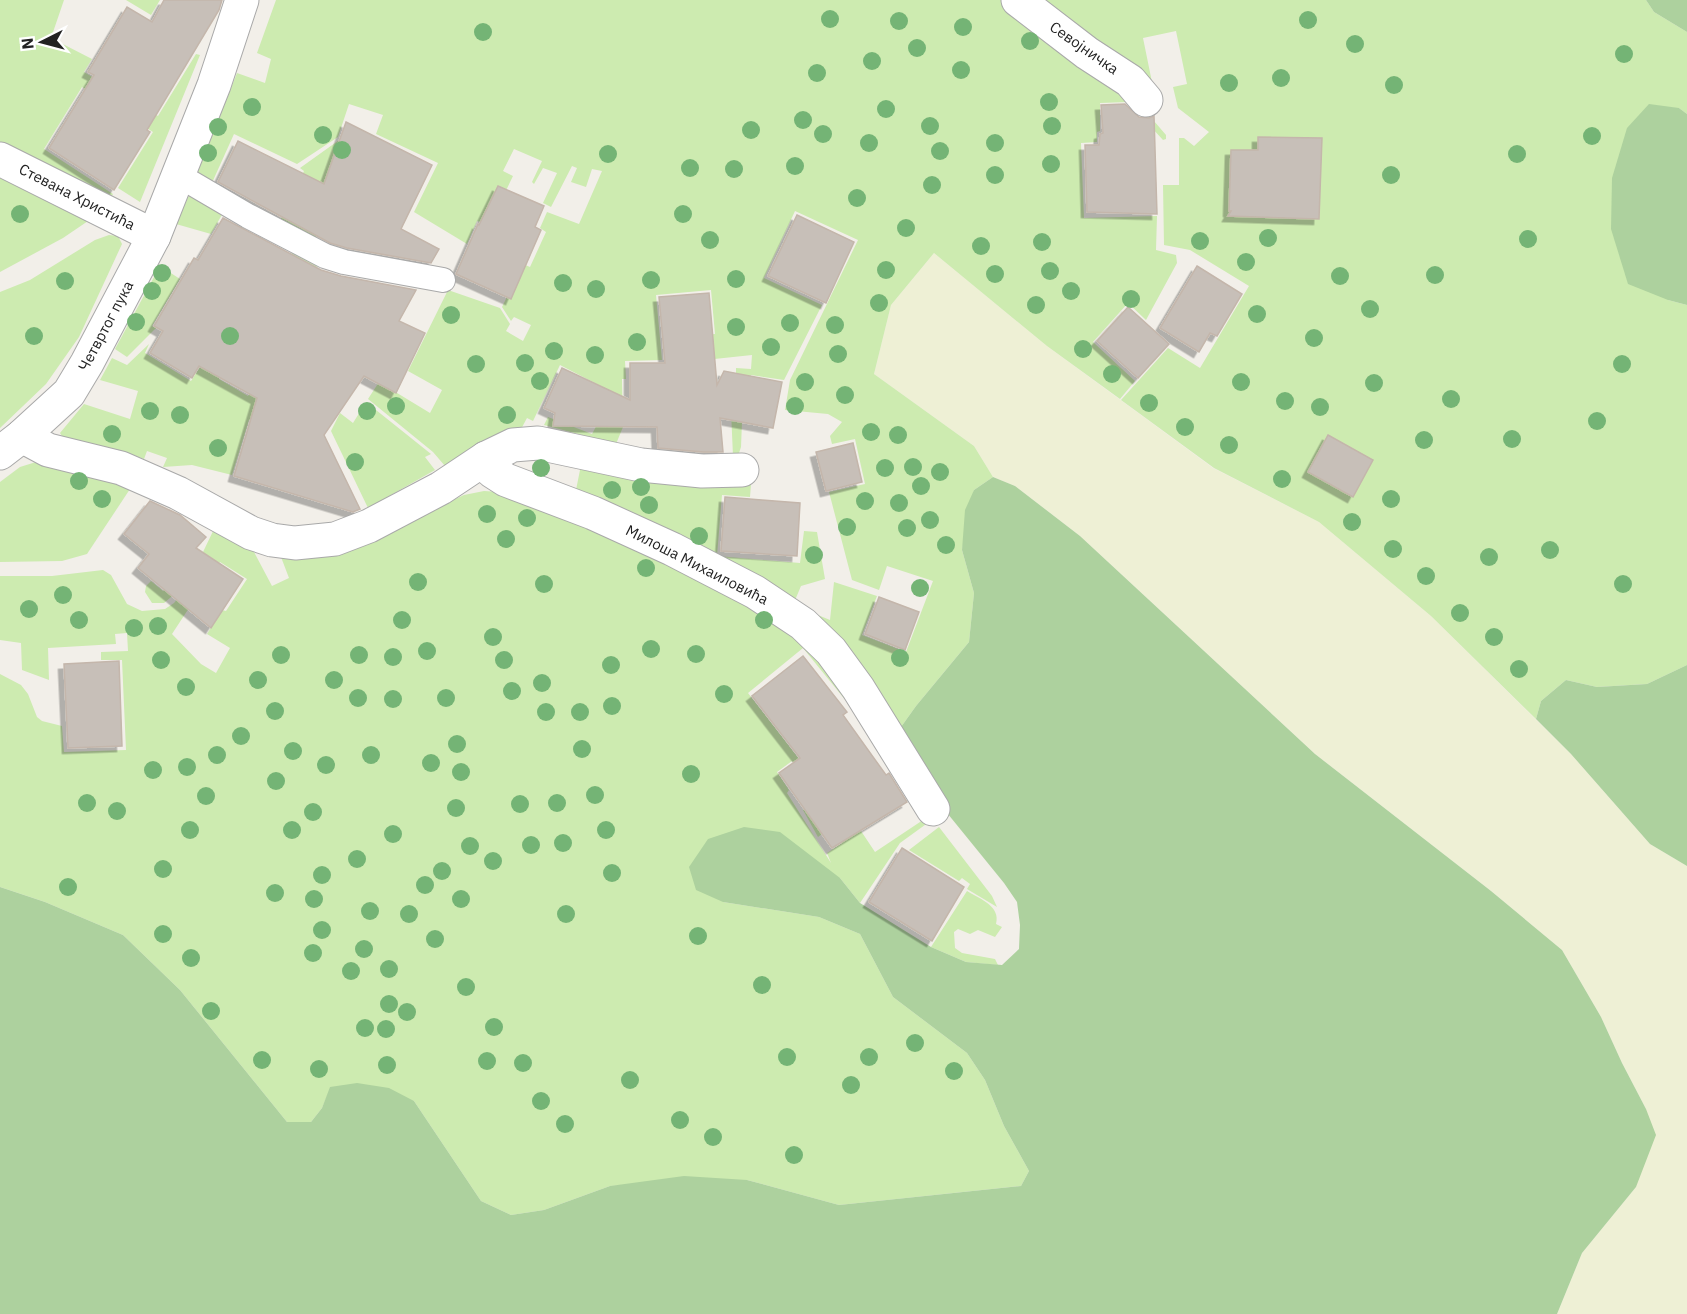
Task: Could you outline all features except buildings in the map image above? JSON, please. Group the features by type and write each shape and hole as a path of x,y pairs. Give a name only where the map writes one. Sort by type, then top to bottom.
{"street":[{"name":"Четвртог пука","path":"11,444 69,393 87,363 153,236 214,85 242,0"},
{"name":"Севојничка","path":"1018,0 1087,53 1130,81 1146,100"},
{"name":"Стевана Христића","path":"0,159 153,236"},
{"path":"11,444 48,450 121,468 178,493 251,533 272,540 295,543 335,539 369,526 441,488 486,458 513,445 538,443 641,465 702,471 742,470"},
{"name":"Милоша Михаиловића","path":"486,458 492,471 506,480 593,513 672,549 755,592 803,624 831,651 858,688 933,809"}],"lane":[{"path":"178,175 248,216 326,256 344,262 443,280"}],"green space":[{"path":"0,0 64,0 51,38 92,59 84,72 158,116 196,54 200,55 140,202 118,188 153,132 82,87 44,149 113,194 110,199 0,150"},
{"path":"126,0 160,0 151,15"},
{"path":"276,0 1005,0 1124,86 1166,135 1166,139 1163,140 1128,102 1100,103 1100,131 1097,132 1097,142 1081,143 1084,218 1157,216 1156,250 1176,255 1177,263 1146,320 1128,303 1093,342 1135,381 1120,399 1047,346 934,253 891,305 874,374 974,446 993,477 974,490 962,550 974,593 969,642 896,734 813,613 830,620 834,582 877,596 862,635 906,652 933,581 887,566 879,590 852,580 829,492 865,484 855,439 832,444 830,436 842,422 828,414 785,410 790,380 858,240 795,211 764,278 822,305 784,380 751,375 742,422 741,447 735,456 733,456 731,411 736,410 736,368 751,369 752,355 705,360 684,336 715,334 711,290 656,295 662,360 625,361 626,379 622,379 623,427 616,444 544,425 548,417 592,434 614,393 560,365 533,421 527,418 520,431 445,466 433,452 368,399 379,382 430,413 442,390 408,371 448,290 500,308 510,324 506,331 523,341 531,325 514,317 511,321 502,307 523,264 530,267 546,232 540,228 547,212 579,224 602,171 592,169 586,187 571,182 577,168 572,166 551,207 543,203 557,173 543,168 534,184 532,182 542,161 514,149 503,171 513,176 499,205 483,223 477,221 467,244 414,212 438,163 376,134 383,115 349,104 338,137 297,164 234,134 211,185 196,176 237,73 265,83 271,59 257,53"},
{"path":"1030,0 1646,0 1654,12 1687,32 1687,114 1679,108 1668,300 1687,305 1687,665 1647,684 1597,687 1566,680 1541,701 1536,719 1431,616 1319,522 1214,468 1121,400 1168,348 1200,368 1249,286 1190,250 1164,245 1163,185 1179,185 1179,138 1184,138 1194,146 1209,132 1178,108 1173,87 1187,84 1176,31 1143,38 1154,92"},
{"path":"1646,0 1687,0 1687,32 1654,12"},
{"path":"1649,104 1679,108 1687,114 1687,305 1628,284 1611,229 1612,178 1627,128"},
{"path":"342,138 360,144 314,241 279,223 304,171 300,168"},
{"path":"0,174 91,219 63,238 0,272"},
{"path":"191,191 224,211 211,234 176,224"},
{"path":"109,235 118,236 122,244 79,337 46,384 0,428 0,292 30,280 95,240"},
{"path":"293,251 318,264 311,279 247,328 219,379 248,396 292,317 310,438 249,420 232,475 192,465 163,467 167,458 147,451 144,459 133,455 131,460 65,441 60,433 84,404 130,419 138,391 100,380 112,358 127,365 149,344 145,353 191,381 234,314 263,301"},
{"path":"934,253 1047,346 1213,468 1319,522 1431,616 1571,754 1650,844 1687,866 1687,1314 1557,1314 1582,1253 1636,1187 1646,1109 1601,1017 1562,950 1491,891 1315,754 1080,536 1015,486 993,477 974,446 874,374 891,305"},
{"path":"160,266 180,279 152,326 156,328 127,357 115,349"},
{"path":"366,402 431,454 425,457 435,470 368,508 331,431 340,413 353,423"},
{"path":"36,462 114,476 132,486 87,554 62,561 0,562 0,482 20,467"},
{"path":"581,465 643,477 751,484 750,497 722,495 717,556 800,563 804,531 817,532 825,579 801,586 793,605 576,490"},
{"path":"993,477 1015,486 1080,536 1315,754 1491,891 1562,950 1601,1017 1646,1109 1656,1135 1636,1187 1582,1253 1557,1314 0,1314 0,887 45,902 123,935 180,990 287,1122 311,1122 322,1108 330,1087 357,1083 389,1088 414,1101 481,1201 511,1215 544,1210 610,1186 684,1176 747,1180 839,1205 1021,1186 1029,1171 1004,1126 985,1080 967,1053 893,997 860,934 819,917 723,902 696,890 689,867 708,839 744,827 780,832 840,878 860,903 931,947 966,962 1002,965 1019,949 1020,925 1017,902 939,803 896,734 969,642 974,593 962,550 965,510 974,490"},
{"path":"484,491 500,492 625,535 810,639 864,726 803,648 748,693 799,759 825,739 805,779 792,761 777,772 789,790 787,793 831,863 827,853 842,843 831,827 818,837 803,810 846,781 843,804 875,852 926,818 929,822 900,843 860,903 840,878 723,902 819,917 860,934 893,997 967,1053 985,1080 1004,1126 1029,1171 1021,1186 839,1205 747,1180 610,1186 544,1210 511,1215 481,1201 414,1101 331,1087 322,1108 311,1122 287,1122 180,990 123,935 45,902 0,887 0,674 21,685 28,694 37,717 42,721 62,726 64,752 126,750 122,660 101,660 101,652 128,651 127,633 115,634 116,644 48,648 49,680 22,670 21,643 0,640 0,576 52,576 103,570 111,575 127,604 142,611 165,609 174,603 184,591 210,576 172,634 201,664 216,673 230,648 207,634 222,610 226,611 247,579 220,562 214,570 203,563 203,552 216,525 253,550 272,586 289,578 281,557 361,542 464,495"},
{"path":"198,549 200,550 200,565 177,592 164,603 152,603 145,592 146,586 151,581 163,591"},
{"path":"1687,665 1687,866 1650,844 1571,754 1536,719 1541,701 1566,680 1597,687 1647,684"},
{"path":"939,827 992,896 997,907 967,889 970,884 962,878 959,881 909,850"},
{"path":"967,891 992,908 997,918 996,924 1002,927 995,937 978,930 970,934 958,929 954,932 955,948 962,953 995,959 998,965 966,962 931,947"}]}
